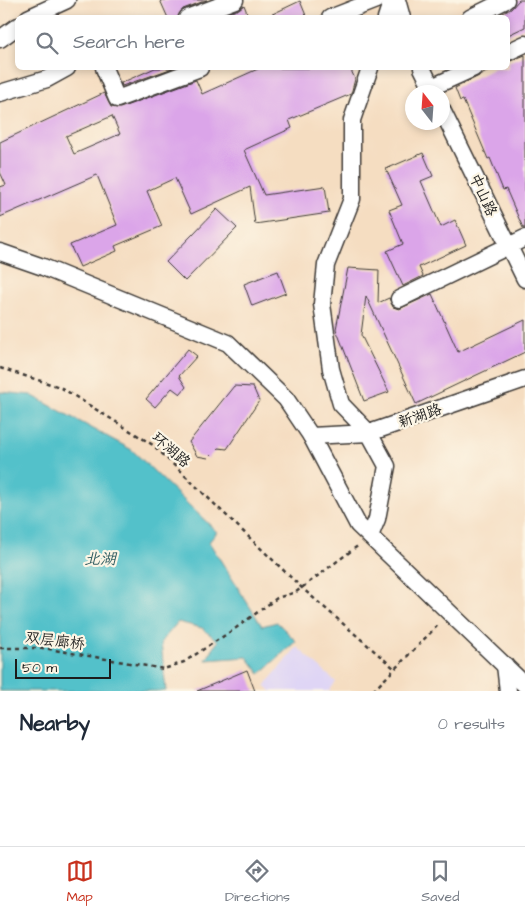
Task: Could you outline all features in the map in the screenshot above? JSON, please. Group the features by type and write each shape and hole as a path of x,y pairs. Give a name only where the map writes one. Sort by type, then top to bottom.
{"street":[{"path":"34,15 67,0"},
{"path":"195,15 235,0"},
{"path":"338,15 376,0"},
{"path":"387,15 392,0"},
{"path":"397,0 401,15"},
{"path":"476,15 506,0"},
{"path":"0,39 15,28"},
{"path":"510,51 525,44"},
{"path":"0,93 45,73 58,70"},
{"path":"105,70 117,99 195,70"},
{"path":"369,70 352,120 352,199 326,265 322,304 331,369 342,404 369,433 388,466 370,536"},
{"path":"423,70 430,85"},
{"path":"442,85 470,70"},
{"name":"中山路","path":"450,127 508,248 525,279"},
{"path":"399,299 508,248 525,238"},
{"path":"0,252 43,266 228,343 286,399 311,436 358,525 525,685"},
{"name":"新湖路","path":"311,436 369,433 525,379"},
{"path":"505,666 508,691"}],"path":[{"name":"环湖路","path":"0,368 60,388 152,445 302,588 395,669"},
{"path":"302,588 370,536"},
{"name":"双层廊桥","path":"1,648 43,648 164,669 184,662 277,598 302,588"},
{"path":"374,691 450,613"}],"shaded area":[{"path":"297,647 336,682 329,691 271,691 265,685"}],"water":[{"name":"北湖","path":"0,392 31,395 132,450 217,532 209,542 262,626 277,622 296,641 260,674 247,657 206,660 218,641 202,628 178,622 161,642 166,691 0,691"}],"building":[{"path":"160,0 207,0 183,9 179,15 167,15"},
{"path":"519,0 525,0 525,27 510,34 510,15 499,15 511,9"},
{"path":"300,1 306,15 270,15"},
{"path":"244,5 248,15 224,15"},
{"path":"525,55 525,228 523,228 506,189 503,190 463,100 460,101 455,88 491,70 510,70 510,61"},
{"path":"150,70 167,70 122,86 121,83"},
{"path":"256,70 351,70 355,79 351,94 289,120 292,128 244,150 264,195 325,186 329,213 255,224 250,187 191,214 175,178 147,191 162,226 115,246 117,251 80,267 70,245 117,225 97,175 0,217 0,187 6,185 0,172 0,142 104,93 111,107 120,108 196,80 202,94","holes":["112,116 120,134 74,154 66,136"]},
{"path":"423,153 433,176 421,181 441,227 455,220 466,245 419,267 423,276 403,286 387,251 403,244 389,210 402,205 386,169"},
{"path":"217,209 237,228 185,281 166,262"},
{"path":"348,268 379,270 378,303 389,298 393,307 399,309 432,294 458,352 525,320 525,352 416,404 366,296 361,335 389,392 364,401 336,329"},
{"path":"278,271 286,293 252,306 244,284"},
{"path":"188,349 197,356 179,376 186,387 180,394 172,388 155,407 146,399"},
{"path":"234,386 253,387 259,401 227,449 218,448 208,458 197,456 189,442"},
{"path":"247,670 255,691 197,691"}]}
